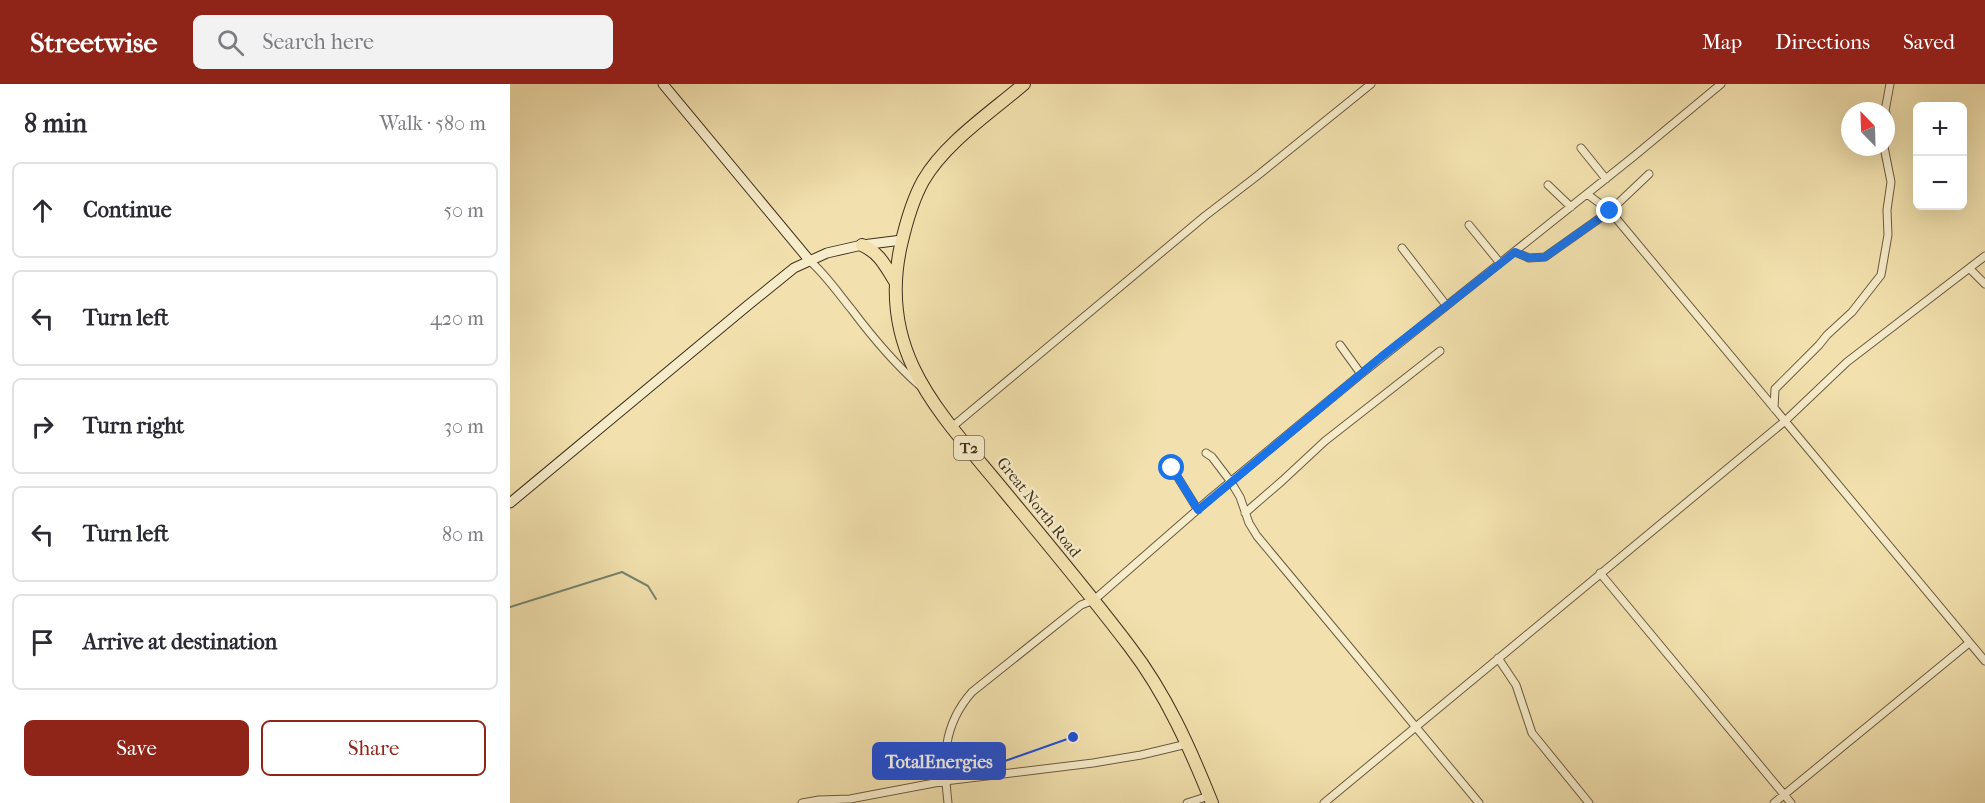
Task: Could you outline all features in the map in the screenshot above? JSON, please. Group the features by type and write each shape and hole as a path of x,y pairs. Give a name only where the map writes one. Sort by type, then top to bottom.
{"highway":[{"name":"Great North Road","path":"1024,84 954,143 923,181 906,222 898,258 895,301 897,324 911,366 924,390 1094,600 1156,683 1187,744 1210,799"},
{"path":"862,245 880,257 896,283"}],"main road":[{"path":"667,86 810,261"},
{"path":"510,503 794,268 827,253 862,245 902,240"}],"street":[{"path":"952,427 1205,216 1371,84"},
{"path":"948,803 945,781 946,743 952,722 961,705 979,687 1081,605 1094,600 1361,374 1606,179 1721,84"},
{"path":"1887,102 1890,84"},
{"path":"1581,148 1606,179"},
{"path":"1774,408 1775,389 1852,312 1881,275 1888,235 1887,210 1891,182 1886,156"},
{"path":"1515,252 1529,258 1545,257 1610,211 1648,174"},
{"path":"1548,185 1571,207"},
{"path":"1587,194 1610,211 1985,661"},
{"path":"1469,225 1500,264"},
{"path":"1402,248 1446,305"},
{"path":"1324,803 1785,421 1847,362 1985,256"},
{"path":"810,261 824,273 898,367 924,390"},
{"path":"1970,269 1985,284"},
{"path":"1340,345 1361,374"},
{"path":"1245,513 1325,441 1440,351"},
{"path":"1206,453 1212,457 1231,482 1257,536 1479,803"},
{"path":"1172,468 1198,510"},
{"path":"1600,573 1791,803"},
{"path":"1774,803 1969,643"},
{"path":"1498,658 1516,685 1532,733 1589,803"},
{"path":"802,803 850,799 945,781 1093,764 1187,744"},
{"path":"1187,803 1210,799"}],"waterway":[{"path":"510,607 622,572 648,586 656,599"}],"place":[{"name":"TotalEnergies","path":"1073,737"}],"route":[{"path":"1172,468 1198,510 1381,357 1515,252 1529,258 1545,257 1610,211"}]}
